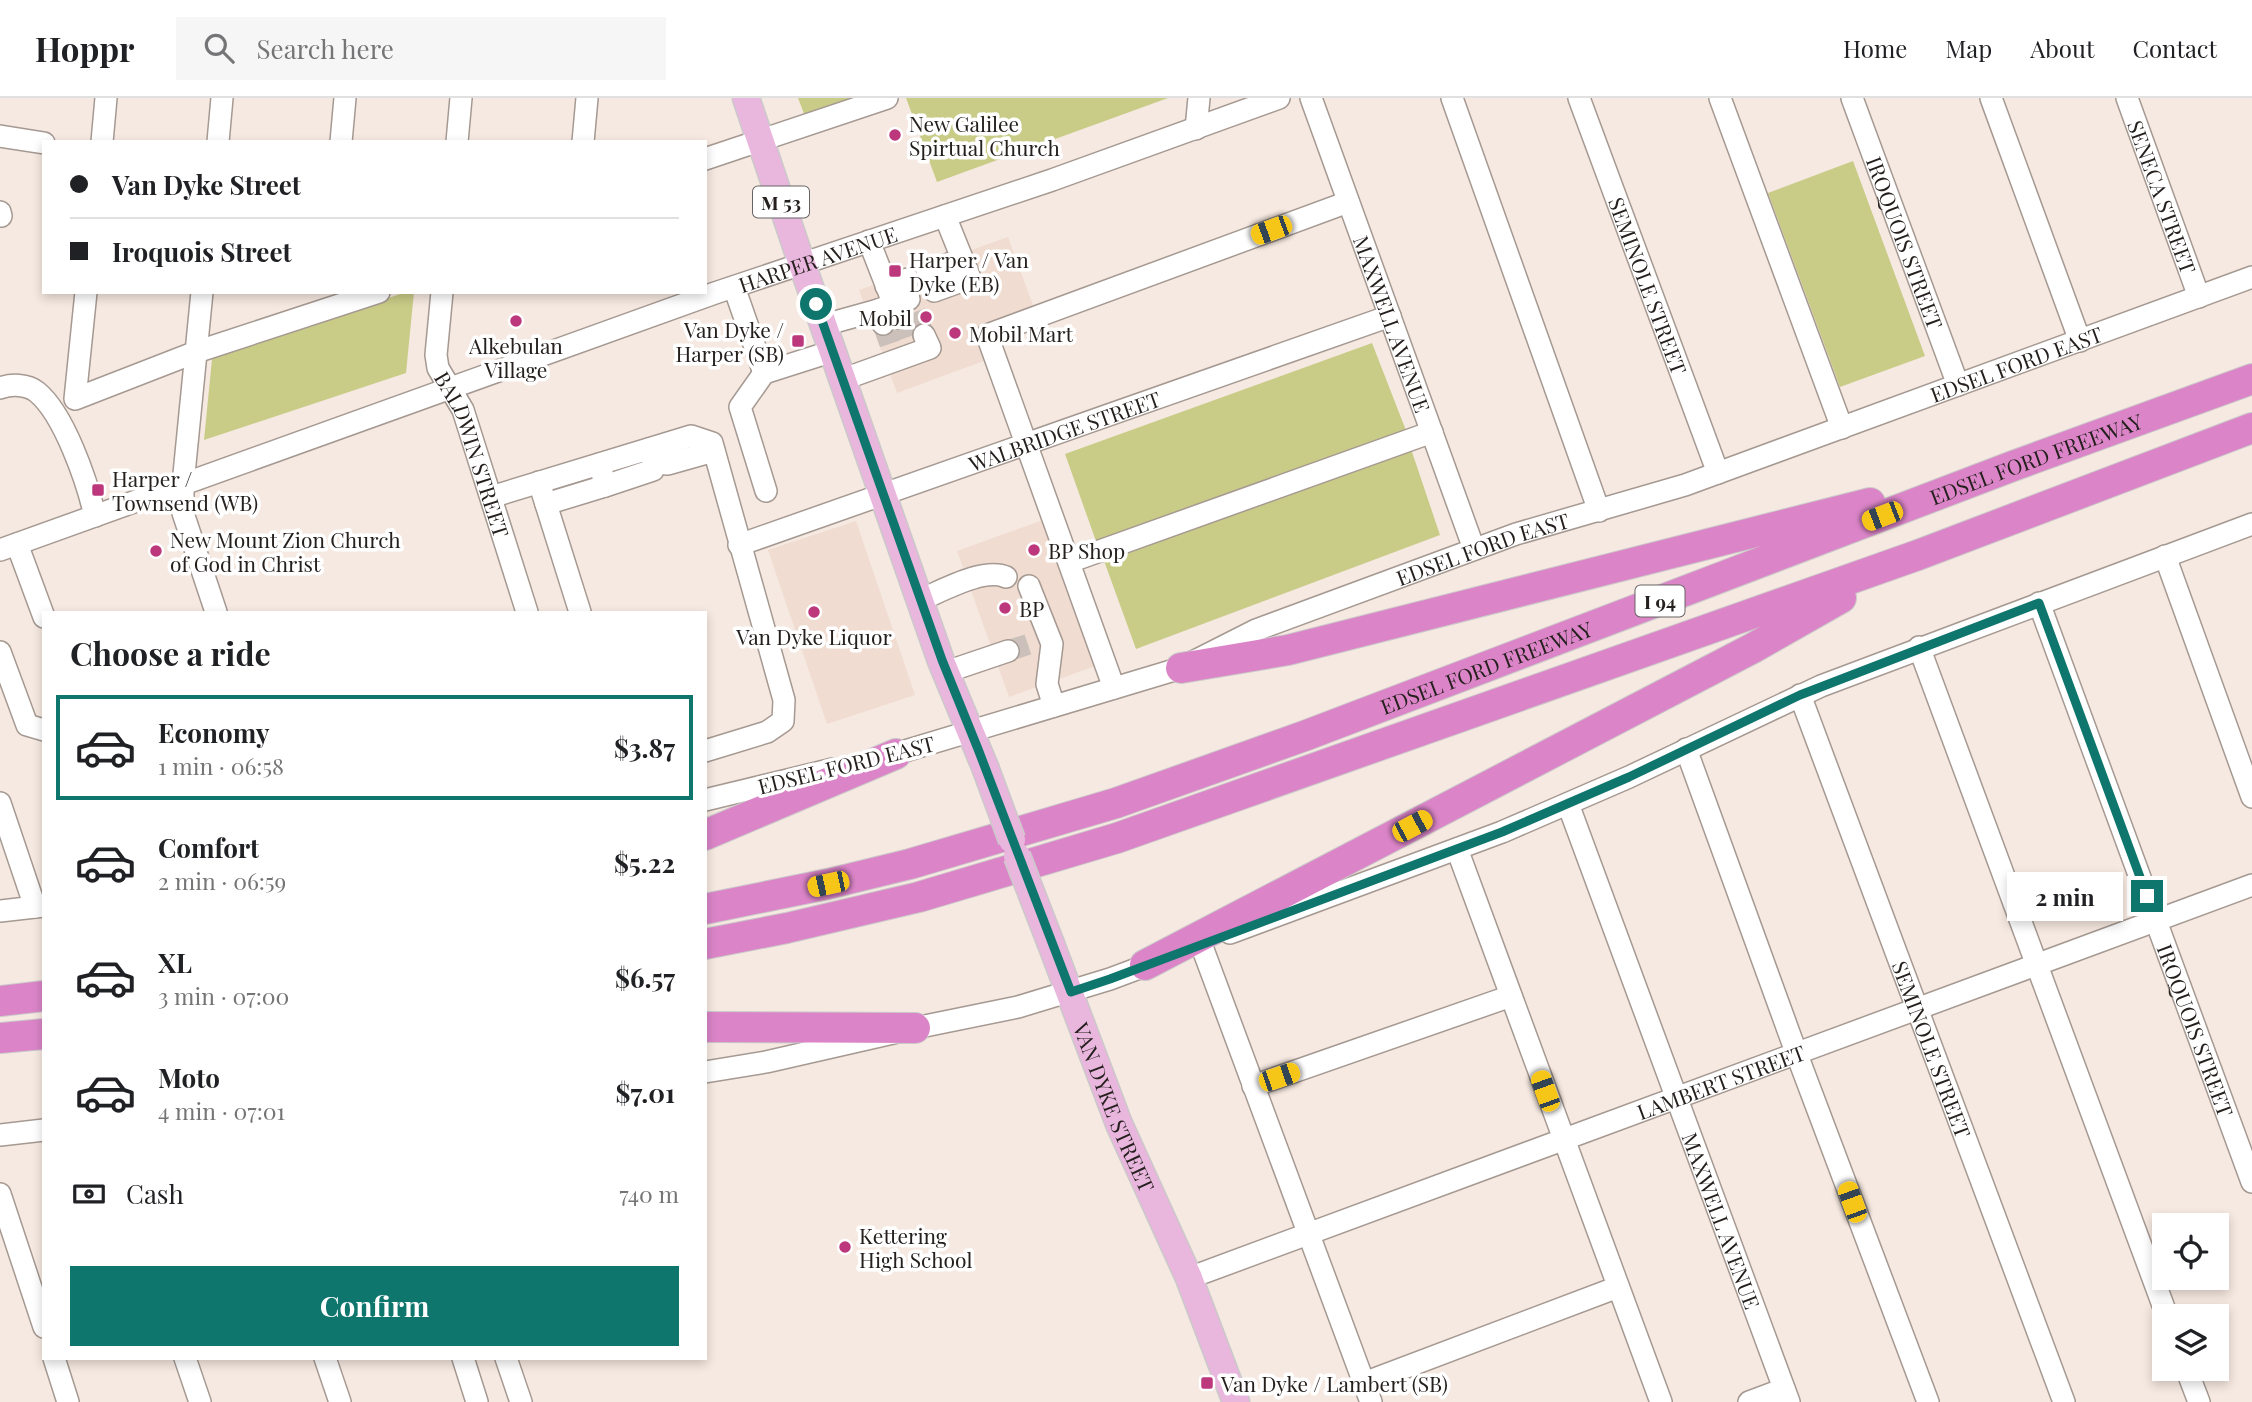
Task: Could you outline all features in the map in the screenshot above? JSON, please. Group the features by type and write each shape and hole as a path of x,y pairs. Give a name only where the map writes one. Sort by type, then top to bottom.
{"highway":[{"name":"EDSEL FORD FREEWAY","path":"707,909 910,864 1116,803 1307,735 2013,466 2252,379"},
{"name":"EDSEL FORD FREEWAY","path":"707,944 919,897 1117,838 1918,555 2252,428"},
{"path":"1181,668 1289,650 2013,466"},
{"path":"1145,965 1753,648 1918,555"},
{"path":"707,834 896,754"},
{"path":"0,1002 42,996"},
{"path":"707,1027 915,1028"},
{"path":"0,1038 42,1034"}],"main road":[{"name":"VAN DYKE STREET","path":"746,98 946,672 985,767 1119,1124 1189,1278 1236,1402"}],"street":[{"path":"102,140 106,98"},
{"path":"218,140 222,98"},
{"path":"341,140 345,98"},
{"path":"457,140 461,98"},
{"path":"583,140 587,98"},
{"path":"707,158 887,98"},
{"path":"1196,129 1199,98"},
{"name":"HARPER AVENUE","path":"8,547 734,286 945,216 1279,98"},
{"name":"MAXWELL AVENUE","path":"1311,98 1474,549"},
{"path":"1452,98 1599,511"},
{"name":"SEMINOLE STREET","path":"1579,98 1718,473"},
{"path":"1720,98 1842,428"},
{"name":"IROQUOIS STREET","path":"1853,98 1958,385"},
{"path":"1991,98 2080,341"},
{"name":"SENECA STREET","path":"2127,98 2199,297"},
{"path":"0,136 42,143"},
{"path":"1114,688 987,335 1348,202"},
{"path":"824,325 970,278 945,216"},
{"path":"869,241 904,299"},
{"name":"EDSEL FORD EAST","path":"707,800 896,754 1181,668 1256,630 1474,549 1718,473 2252,277"},
{"path":"734,286 764,373"},
{"path":"86,294 75,399 324,301 367,294"},
{"path":"202,294 183,484 183,513 216,611"},
{"name":"BALDWIN STREET","path":"442,294 436,355 438,368 463,410 527,611"},
{"name":"WALBRIDGE STREET","path":"739,545 1390,316"},
{"path":"844,379 906,348"},
{"path":"766,491 740,407 764,373 833,351"},
{"path":"0,387 13,384 35,390 54,411 87,481 95,516"},
{"path":"1069,562 1432,432"},
{"path":"491,497 600,464 652,456 691,436 712,443 784,700 783,721 767,732 707,750"},
{"path":"546,504 653,470 652,456"},
{"path":"600,464 605,486"},
{"path":"539,482 580,611"},
{"path":"707,1072 766,1062 1018,1007 1071,992 1457,849 1568,804 1800,695 1919,647 2252,524"},
{"path":"8,547 42,613"},
{"path":"2165,556 2252,797"},
{"path":"920,600 986,574 998,573 1006,577"},
{"path":"1029,586 1041,640 1052,644 1047,684 1054,706"},
{"name":"IROQUOIS STREET","path":"2039,603 2252,1181"},
{"path":"1919,647 2162,1304"},
{"path":"946,672 1008,651"},
{"path":"0,652 27,725 42,729"},
{"name":"SEMINOLE STREET","path":"1800,695 2064,1402"},
{"path":"1686,749 1927,1402"},
{"path":"0,803 39,907 0,911"},
{"name":"MAXWELL AVENUE","path":"1568,804 1787,1395"},
{"path":"1457,849 1661,1402"},
{"name":"LAMBERT STREET","path":"1189,1278 2252,885"},
{"path":"1201,944 1367,1393 1618,1287"},
{"path":"1253,1086 1511,996"},
{"path":"0,1135 42,1129"},
{"path":"0,1194 42,1321"},
{"path":"55,1360 68,1402"},
{"path":"186,1360 200,1402"},
{"path":"326,1360 340,1402"},
{"path":"464,1360 477,1402"},
{"path":"507,1360 521,1402"},
{"path":"2191,1381 2199,1402"},
{"path":"1749,1402 1787,1395"}],"shaded area":[{"path":"1008,237 1034,308 979,328 989,359 897,393 859,290"},
{"path":"1046,519 1098,665 1009,697 957,551"},
{"path":"856,521 915,695 827,724 768,550"}],"green space":[{"path":"798,98 875,98 806,119"},
{"path":"906,98 1168,98 937,182"},
{"path":"1853,161 1925,356 1840,387 1768,193"},
{"path":"400,294 414,294 406,373 204,440 212,359"},
{"path":"1372,343 1407,433 1097,544 1065,454"},
{"path":"1410,446 1440,535 1136,649 1103,558"}],"tunnel":[{"path":"915,312 924,335"},
{"path":"899,318 907,341"},
{"path":"883,324 891,347"},
{"path":"1008,651 1032,643"}],"place":[{"name":"New Galilee Spirtual Church","path":"895,135"},
{"name":"Harper / Van Dyke (EB)","path":"895,271"},
{"name":"Mobil","path":"926,317"},
{"name":"Alkebulan Village","path":"516,321"},
{"name":"Mobil Mart","path":"955,333"},
{"name":"Van Dyke / Harper (SB)","path":"798,341"},
{"name":"Harper / Townsend (WB)","path":"98,490"},
{"name":"BP Shop","path":"1034,550"},
{"name":"New Mount Zion Church of God in Christ","path":"156,551"},
{"name":"BP","path":"1005,608"},
{"name":"Van Dyke Liquor","path":"814,612"},
{"name":"Kettering High School","path":"845,1247"},
{"name":"Van Dyke / Lambert (SB)","path":"1207,1383"}],"route":[{"path":"816,304 942,660 1071,992 1502,832 1629,777 1800,695 2039,603 2147,896"}]}
